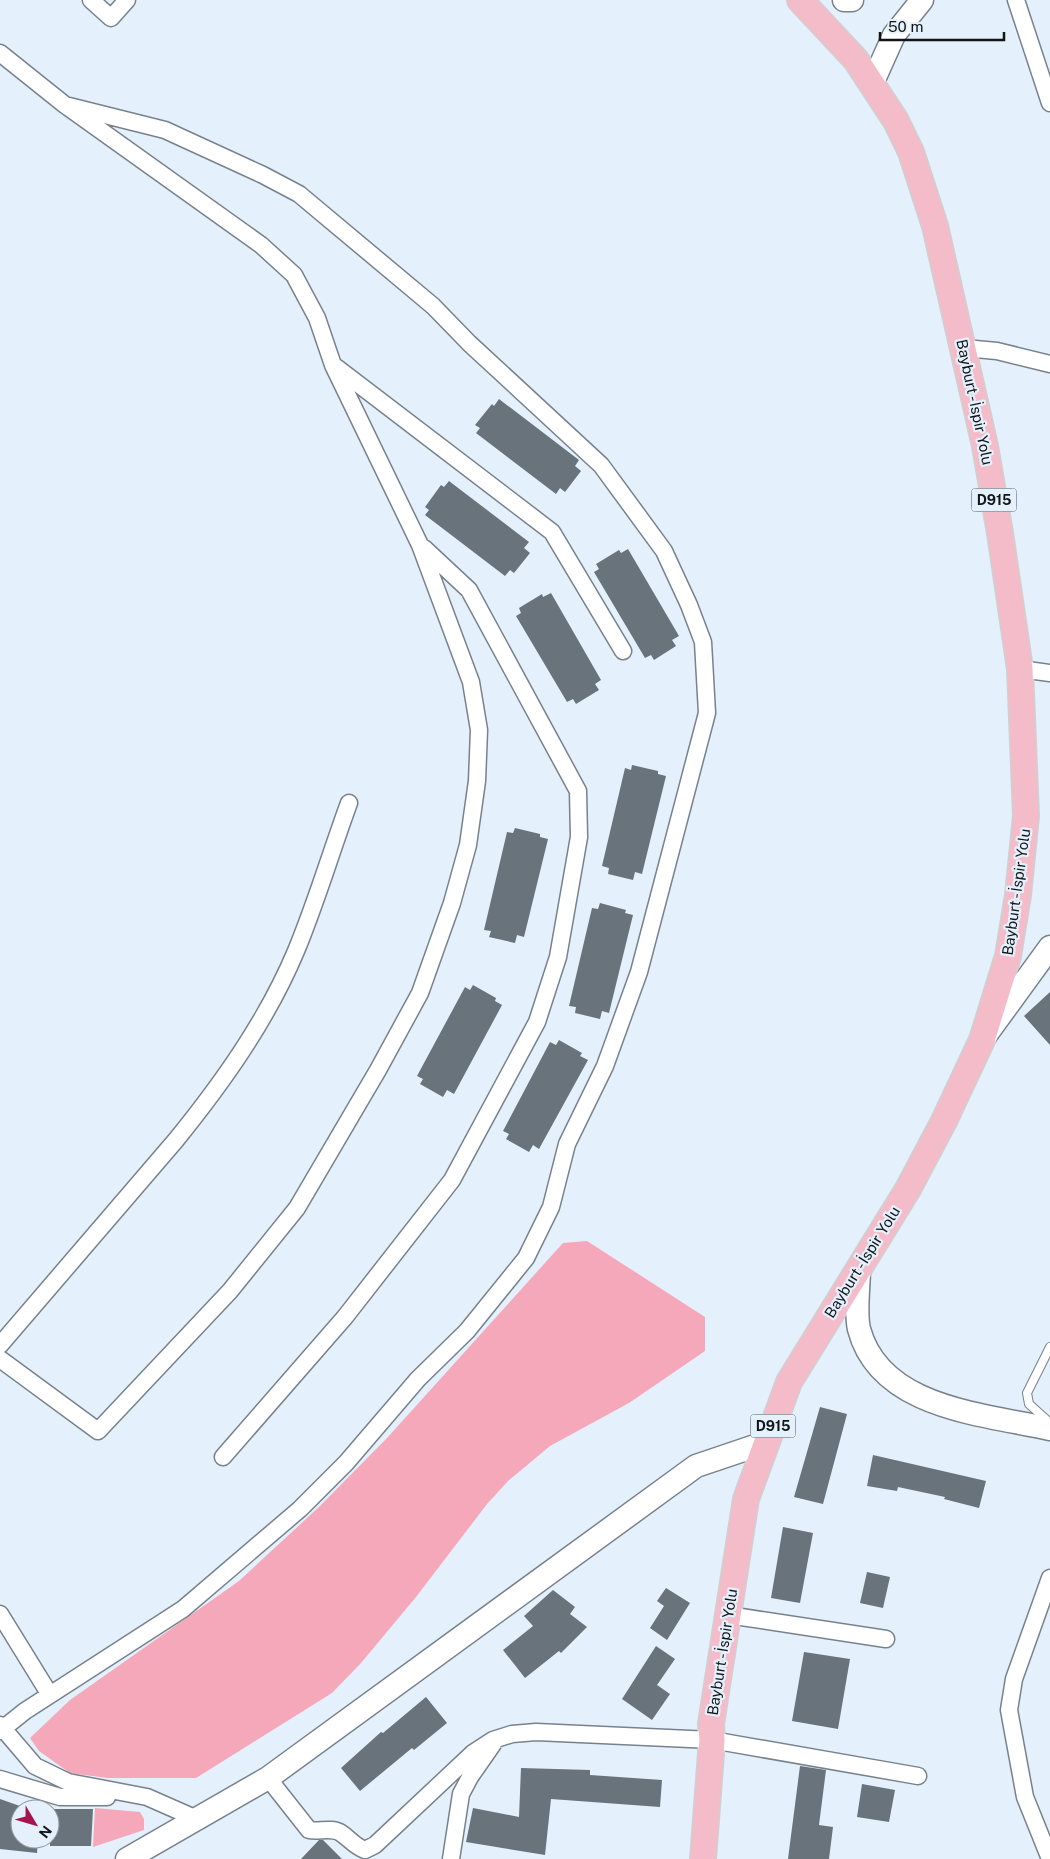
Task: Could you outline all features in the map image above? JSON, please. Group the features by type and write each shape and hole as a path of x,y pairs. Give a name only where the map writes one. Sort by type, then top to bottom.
{"main road":[{"name":"Bayburt - İspir Yolu","path":"703,1859 712,1740 711,1724 746,1499 789,1382 908,1189 944,1121 982,1040 1008,956 1018,895 1026,816 1020,669 985,446 964,348 925,191 903,137 872,84 856,60 800,0"},
{"path":"844,0 852,0"},
{"path":"872,84 894,35 922,0"},
{"path":"982,1040 1050,947"},
{"path":"858,1268 859,1329 872,1357 889,1379 912,1394 954,1409 1050,1429"},
{"path":"127,1859 268,1778 696,1466 767,1442"}],"street":[{"path":"91,0 111,18 127,0"},
{"path":"1016,0 1050,103"},
{"path":"0,53 64,105 261,245 294,275 317,318 333,365 420,545 472,682 478,730 477,781 468,845 452,903 420,993 378,1070 297,1208 230,1291 98,1431 0,1359"},
{"path":"64,105 164,130 263,174 299,194 433,306 469,343 601,465 664,550 689,605 703,642 707,713 640,972 605,1066 567,1144 551,1207 526,1258 467,1331 418,1379 346,1464 300,1509 183,1609 1,1728 35,1766 68,1782 147,1797 197,1819"},
{"path":"964,348 997,351 1050,364"},
{"path":"333,365 552,532 623,651"},
{"path":"223,1458 345,1317 452,1180 537,1022 558,957 579,837 578,791 469,590 420,545"},
{"path":"1020,669 1050,673"},
{"path":"0,1345 176,1140 203,1106 247,1042 268,1007 296,950 349,803"},
{"path":"1050,1578 1014,1679 1009,1710 1025,1798 1050,1859"},
{"path":"0,1614 50,1695"},
{"path":"728,1616 886,1640"},
{"path":"268,1778 309,1830 317,1832 330,1830 341,1833 354,1846 365,1850 375,1845 473,1753 498,1738 512,1734 536,1732 712,1740 918,1776"},
{"path":"451,1859 461,1794 470,1777 498,1738"},
{"path":"0,1779 60,1797 147,1797"}],"lane":[{"path":"1050,1347 1028,1388 1027,1399 1032,1408 1045,1417 1050,1425"}],"shaded area":[{"path":"587,1241 705,1317 705,1351 629,1403 550,1446 508,1481 487,1504 416,1597 361,1663 332,1693 196,1778 108,1778 70,1773 39,1751 30,1738 70,1700 239,1581 320,1506 387,1438 563,1243"},
{"path":"95,1808 140,1812 144,1819 144,1830 93,1847"}],"building":[{"path":"499,399 579,460 575,466 581,471 565,492 560,488 556,494 476,433 480,428 475,425 492,404 494,406"},
{"path":"449,481 529,542 524,548 530,553 514,573 510,570 505,576 425,515 429,510 425,507 441,485 444,487"},
{"path":"628,549 679,636 672,640 676,646 654,660 651,655 645,658 594,572 599,569 596,564 619,550 621,553"},
{"path":"551,593 601,680 595,684 599,690 576,704 573,699 567,702 516,616 521,613 519,608 542,594 543,597"},
{"path":"632,765 658,771 658,774 666,776 642,874 635,872 633,880 608,874 609,868 602,866 625,768 631,770"},
{"path":"515,828 540,834 540,837 548,839 524,937 517,935 515,943 489,937 491,931 484,930 507,832 513,833"},
{"path":"600,903 626,910 625,913 633,915 609,1013 602,1011 600,1019 575,1013 576,1007 569,1006 592,908 598,909"},
{"path":"473,985 496,998 495,1001 502,1005 454,1094 447,1090 443,1097 420,1084 423,1079 417,1076 465,987 470,990"},
{"path":"1050,992 1050,1045 1024,1016"},
{"path":"559,1040 582,1053 580,1056 588,1060 539,1149 533,1145 529,1152 506,1139 509,1134 503,1131 550,1042 556,1045"},
{"path":"820,1407 847,1414 823,1504 794,1497"},
{"path":"873,1455 986,1481 979,1508 944,1499 945,1497 898,1487 897,1491 867,1486"},
{"path":"783,1527 813,1533 800,1603 771,1598"},
{"path":"867,1572 890,1577 883,1608 860,1603"},
{"path":"666,1588 690,1603 667,1640 650,1628 664,1606 657,1601"},
{"path":"553,1590 575,1607 570,1614 587,1627 561,1653 559,1651 525,1678 503,1650 533,1626 524,1616"},
{"path":"656,1646 675,1659 657,1685 670,1694 652,1720 622,1699"},
{"path":"804,1652 850,1659 838,1729 792,1721"},
{"path":"426,1697 447,1723 414,1750 412,1748 360,1791 341,1768 381,1732 383,1733"},
{"path":"800,1766 826,1770 819,1825 833,1827 829,1859 788,1859"},
{"path":"521,1768 590,1770 590,1775 662,1780 660,1807 551,1799 545,1855 466,1842 473,1808 519,1817"},
{"path":"862,1784 895,1790 889,1822 857,1817"},
{"path":"0,1799 10,1802 10,1849 37,1849 37,1853 0,1849"},
{"path":"60,1809 93,1809 91,1846 60,1846"},
{"path":"319,1840 323,1840 342,1859 301,1859"}]}
